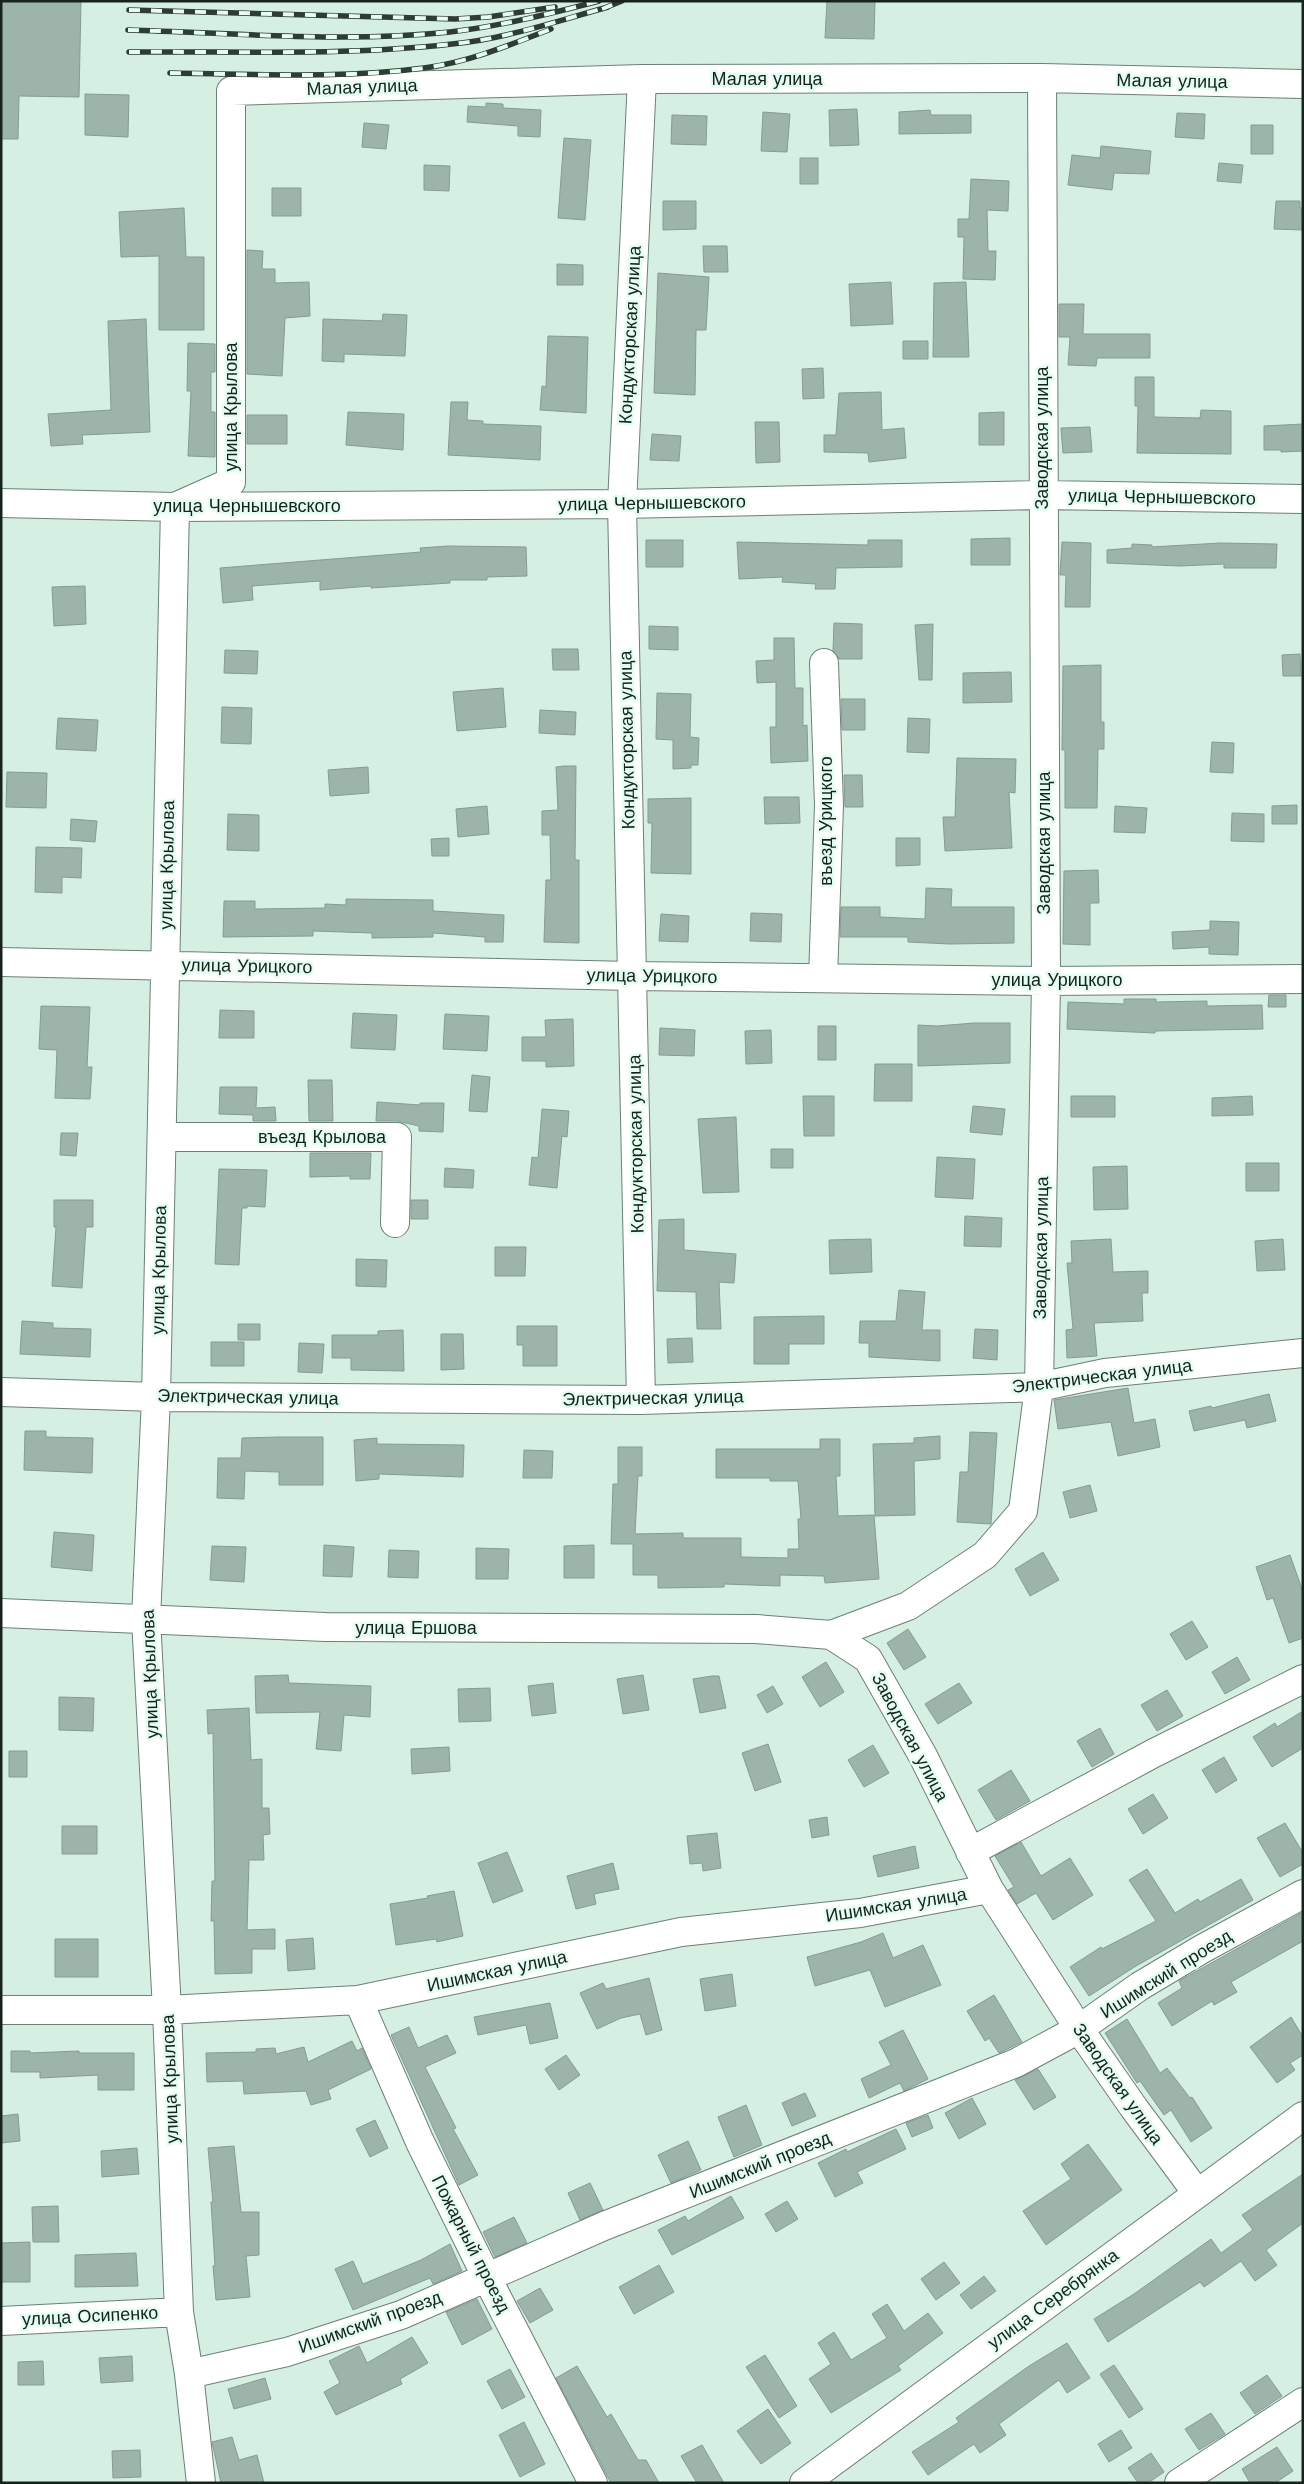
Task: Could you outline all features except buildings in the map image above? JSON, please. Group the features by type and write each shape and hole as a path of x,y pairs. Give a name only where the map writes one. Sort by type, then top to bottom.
{"street":[{"name":"Малая улица","path":"231,91 642,79 1042,78 1303,84"},
{"name":"Заводская улица","path":"831,1636 908,1606 985,1555 1023,1511 1039,1387 1046,981 1042,495 1042,78"},
{"name":"Кондукторская улица","path":"641,1400 622,504 642,79"},
{"name":"улица Крылова","path":"202,2483 189,2374 179,2312 167,2010 146,1619 156,1397 175,507 231,482 231,91"},
{"name":"улица Чернышевского","path":"1,504 175,507 622,504 1042,495 1303,499"},
{"name":"въезд Урицкого","path":"823,978 829,805 824,663"},
{"name":"улица Урицкого","path":"1,962 165,964 632,976 1046,981 1303,979"},
{"name":"въезд Крылова","path":"162,1137 397,1137 395,1223"},
{"name":"Электрическая улица","path":"1,1392 156,1397 641,1400 1039,1387 1105,1373 1303,1353"},
{"name":"улица Ершова","path":"1,1613 325,1627 756,1629 831,1636"},
{"name":"Заводская улица","path":"831,1636 868,1658 923,1756 989,1889 1079,2029 1197,2192"},
{"path":"970,1852 1154,1753 1303,1679"},
{"name":"Ишимская улица","path":"1,2010 167,2010 358,2000 681,1932 860,1913 989,1889"},
{"name":"Ишимский проезд","path":"189,2374 287,2352 384,2321 604,2226 1016,2064 1079,2029 1140,1986 1202,1949 1303,1894"},
{"name":"Пожарный проезд","path":"358,2000 420,2142 487,2278 593,2483"},
{"name":"улица Серебрянка","path":"804,2483 1197,2192 1303,2116"},
{"name":"улица Осипенко","path":"1,2321 179,2312"},
{"path":"1179,2483 1303,2402"}],"railway":[{"path":"128,30 330,37 410,35 450,32 506,23 599,1"},
{"path":"602,9 622,1"},
{"path":"129,10 455,19 488,17 555,7"},
{"path":"129,52 331,52 412,48 492,38 608,7"},
{"path":"170,73 329,75 424,68 457,62 505,47 551,29"}]}
